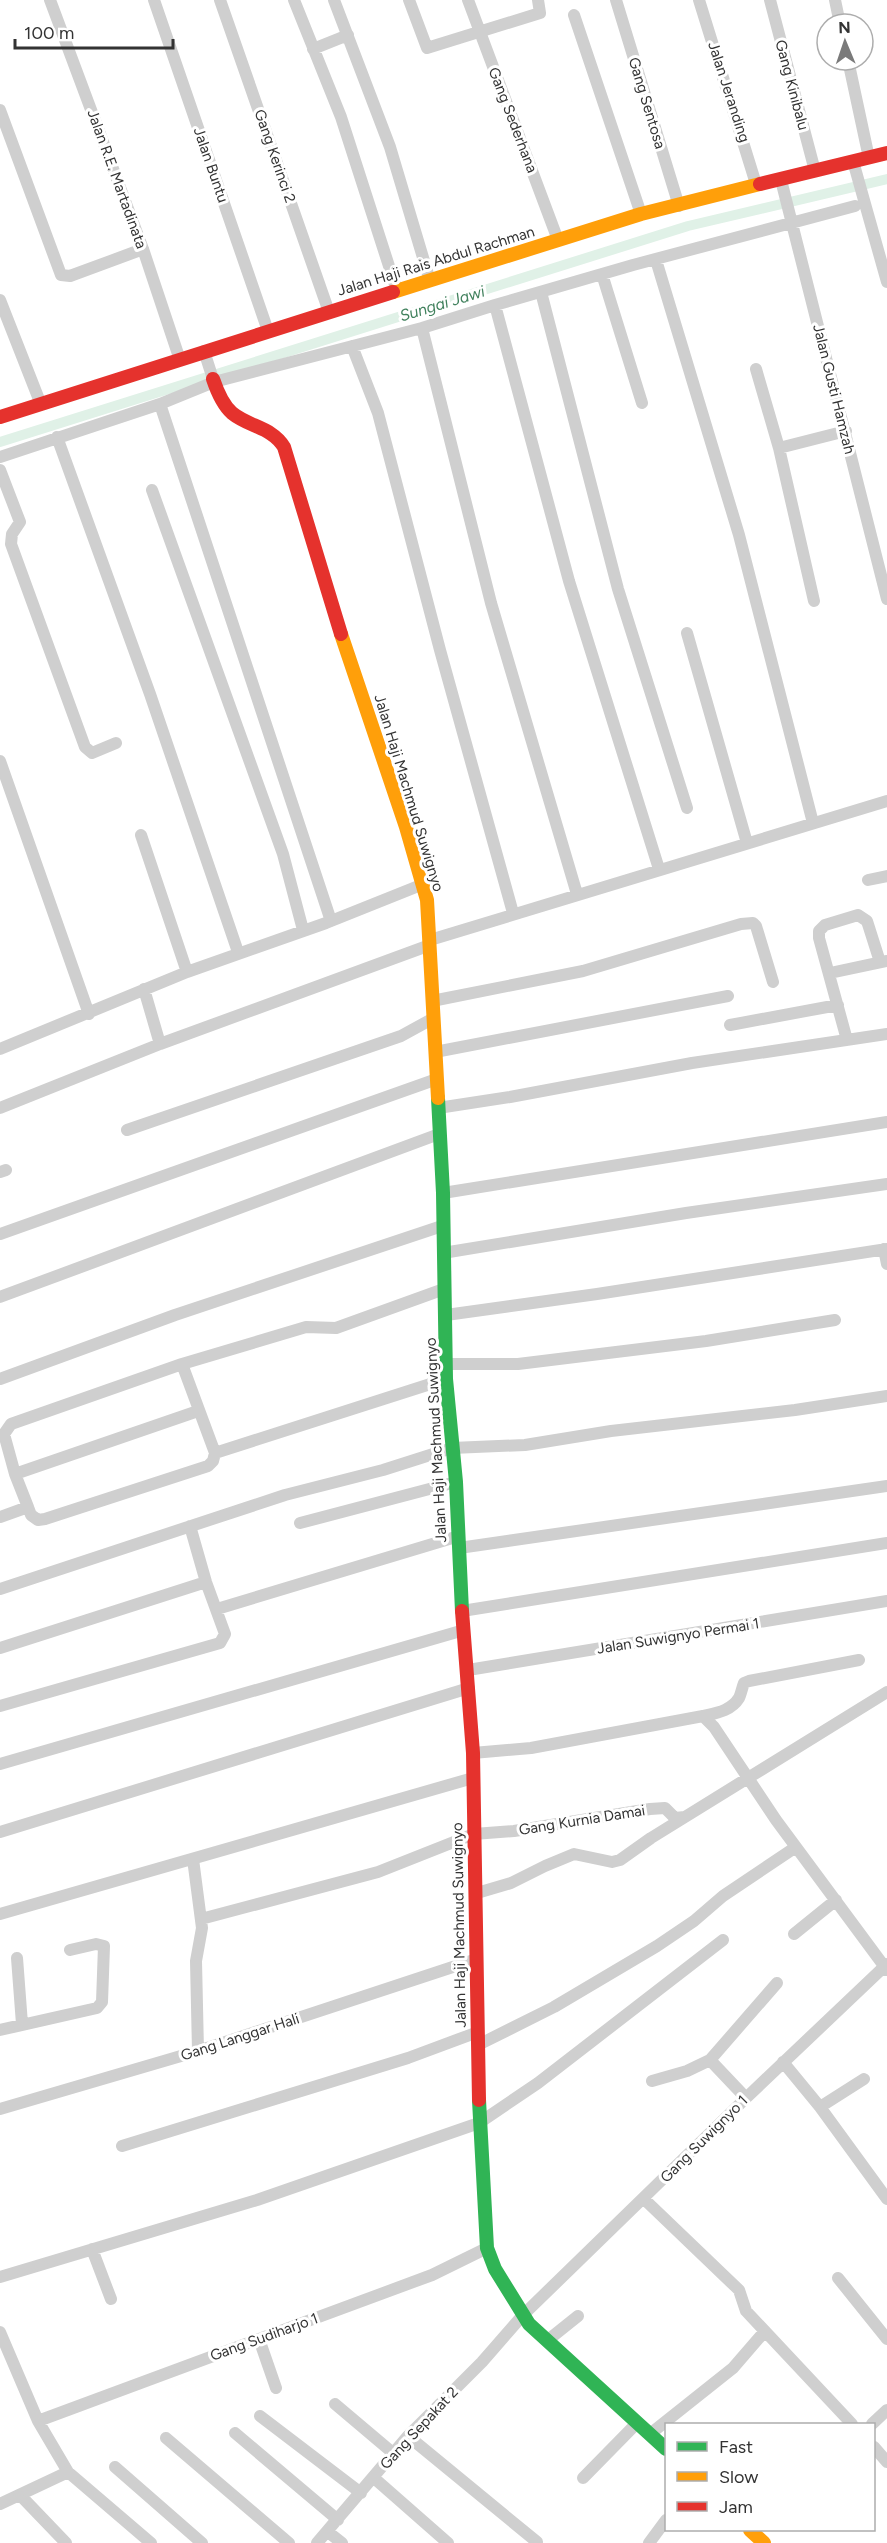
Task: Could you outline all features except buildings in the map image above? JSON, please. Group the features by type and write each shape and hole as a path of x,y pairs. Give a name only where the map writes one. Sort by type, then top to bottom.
{"street":[{"name":"Jalan R.E. Martadinata","path":"50,0 143,249 180,360"},
{"name":"Jalan Buntu","path":"153,0 268,331"},
{"name":"Gang Kerinci 2","path":"220,0 329,312"},
{"path":"294,0 341,117 397,291"},
{"path":"334,0 390,147 430,281"},
{"path":"409,0 427,48 540,13 538,0"},
{"name":"Gang Sederhana","path":"468,0 558,240"},
{"name":"Gang Sentosa","path":"616,0 679,206"},
{"name":"Jalan Jeranding","path":"699,0 756,184"},
{"name":"Gang Kinibalu","path":"770,0 815,171"},
{"path":"574,15 641,214"},
{"path":"314,49 348,35"},
{"path":"851,72 869,158"},
{"path":"0,110 61,275 70,276 143,249"},
{"name":"Jalan Haji Rais Abdul Rachman","path":"0,417 40,402 180,360 206,355 268,331 641,214 679,206 756,184 782,184 815,171 855,167 869,158 887,153"},
{"path":"855,167 887,282"},
{"name":"Jalan Gusti Hamzah","path":"782,184 887,598"},
{"path":"0,457 160,404 213,381 422,328 790,220 855,206"},
{"path":"656,260 739,535 813,823"},
{"path":"602,274 642,403"},
{"path":"541,292 618,589 687,808"},
{"path":"0,300 40,402"},
{"path":"495,305 569,581 659,869"},
{"path":"422,328 491,603 577,894"},
{"path":"352,346 378,413 412,535 440,650 513,913"},
{"path":"206,355 213,381"},
{"path":"756,369 779,448 814,601"},
{"name":"Jalan Haji Machmud Suwignyo","path":"213,381 227,409 233,415 278,437 284,447 326,591 406,827 427,900 443,1193 446,1379 456,1482 462,1611 473,1753 479,2123 487,2248 495,2269 529,2324 665,2448"},
{"path":"160,404 331,921"},
{"path":"779,448 846,431"},
{"path":"57,437 150,694 238,952"},
{"path":"0,470 20,522 12,534 11,544 85,747 92,753 116,743"},
{"path":"152,490 284,854 303,930"},
{"path":"687,633 747,843"},
{"path":"0,761 89,1014"},
{"path":"0,1108 160,1044 513,913 887,801"},
{"path":"141,835 188,972"},
{"path":"868,880 887,876"},
{"path":"0,1049 238,952 331,921 422,885"},
{"path":"830,973 883,961 867,921 858,915 825,925 819,931 847,1040"},
{"path":"432,1001 583,971 741,924 753,923 756,926 773,982"},
{"path":"144,989 160,1044"},
{"path":"435,1052 728,996"},
{"path":"730,1025 838,1005"},
{"path":"127,1130 401,1036 432,1019"},
{"path":"438,1108 500,1099 692,1063 887,1034"},
{"path":"0,1234 437,1079"},
{"path":"443,1193 887,1122"},
{"path":"0,1297 439,1134"},
{"path":"443,1253 675,1215 887,1184"},
{"path":"0,1379 175,1315 442,1226"},
{"path":"446,1315 576,1298 885,1249 887,1264"},
{"path":"182,1364 215,1453 213,1461 208,1466 45,1519 38,1520 31,1515 2,1434 11,1424 182,1364 306,1327 336,1328 444,1289"},
{"path":"447,1364 518,1364 706,1341 835,1320"},
{"path":"215,1453 446,1379"},
{"path":"0,1589 285,1496 383,1470 452,1448 525,1445 610,1431 795,1410 887,1396"},
{"path":"15,1474 198,1411"},
{"path":"300,1523 456,1482"},
{"path":"217,1609 459,1542 887,1486"},
{"path":"0,1517 28,1507"},
{"path":"0,1706 220,1643 225,1634 206,1582 190,1526"},
{"path":"462,1611 887,1543"},
{"path":"0,1648 206,1582"},
{"name":"Jalan Suwignyo Permai 1","path":"468,1670 887,1601"},
{"path":"0,1764 464,1630"},
{"path":"473,1753 531,1748 703,1716 725,1710 733,1705 740,1697 744,1683 749,1681 859,1660"},
{"path":"0,1832 468,1688"},
{"path":"477,1893 512,1884 545,1866 574,1854 612,1862 620,1860 887,1692"},
{"path":"703,1716 714,1727 796,1847 886,1967"},
{"path":"0,1914 473,1778"},
{"name":"Gang Kurnia Damai","path":"474,1834 514,1831 650,1809 666,1808 675,1818 685,1817"},
{"path":"201,1919 378,1872 474,1834"},
{"path":"122,2146 408,2058 478,2039 554,2007 657,1946 694,1921 723,1896 796,1847"},
{"path":"193,1859 201,1919 196,1961 198,2051"},
{"path":"794,1934 836,1900"},
{"path":"0,2277 257,2200 479,2123 538,2084 723,1940"},
{"path":"0,2030 97,2008 102,2002 104,1946 96,1944 70,1950"},
{"path":"17,1959 22,2024"},
{"name":"Gang Langgar Hali","path":"0,2109 198,2051 477,1959"},
{"name":"Gang Suwignyo 1","path":"523,2315 783,2062 886,1967"},
{"path":"652,2081 687,2071 710,2060 777,1983"},
{"path":"710,2060 746,2098"},
{"path":"783,2062 820,2107 887,2199"},
{"path":"820,2107 864,2079"},
{"path":"644,2199 739,2290 743,2308 851,2423"},
{"name":"Gang Sudiharjo 1","path":"38,2421 432,2275 487,2248"},
{"path":"92,2249 111,2299"},
{"path":"837,2278 887,2338"},
{"name":"Gang Sepakat 2","path":"317,2543 408,2436 482,2362 523,2315"},
{"path":"548,2340 578,2316"},
{"path":"650,2434 733,2368 765,2331"},
{"path":"0,2332 38,2421 68,2472 151,2543"},
{"path":"259,2339 276,2388"},
{"path":"335,2404 393,2453"},
{"path":"873,2423 887,2410"},
{"path":"260,2416 361,2493"},
{"path":"583,2478 637,2424"},
{"path":"235,2433 338,2520"},
{"path":"408,2436 537,2542"},
{"path":"166,2438 289,2543"},
{"path":"875,2449 887,2462"},
{"path":"115,2467 202,2543"},
{"path":"0,2504 68,2472"},
{"path":"374,2478 448,2543"},
{"path":"20,2495 66,2543"},
{"path":"650,2543 665,2521"},
{"path":"328,2532 342,2543"}],"waterway":[{"name":"Sungai Jawi","path":"0,442 688,226 887,179"}],"traffic: fast":[{"path":"438,1098 443,1193 446,1379 456,1482 462,1611"},
{"path":"479,2100 487,2248 495,2269 529,2324 665,2448"}],"traffic: slow":[{"path":"393,292 641,214 760,184"},
{"path":"341,634 406,827 427,900 438,1098"},
{"path":"751,2531 764,2543"}],"traffic: jam":[{"path":"760,184 887,153"},
{"path":"0,417 393,292"},
{"path":"213,379 218,393 232,413 267,431 284,447 341,634"},
{"path":"462,1611 473,1753 479,2100"}]}
